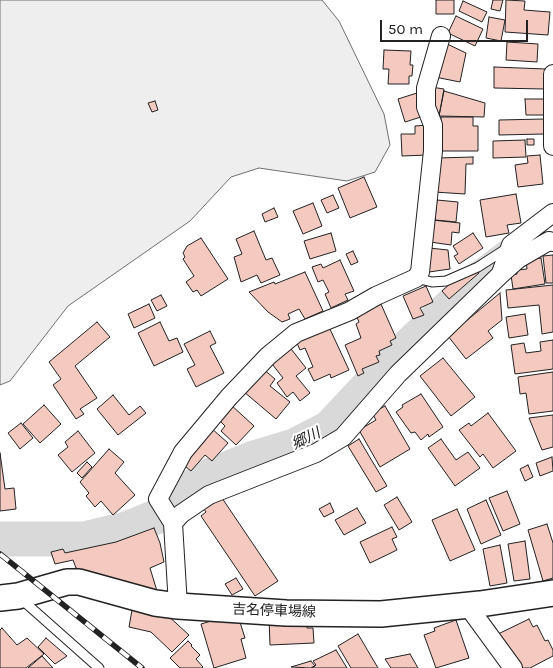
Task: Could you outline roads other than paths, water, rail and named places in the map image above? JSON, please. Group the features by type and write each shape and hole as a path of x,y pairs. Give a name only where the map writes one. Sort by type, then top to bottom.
{"main road":[{"name":"吉名停車場線","path":"9,597 67,582 79,582 155,603 178,606 286,613 381,614 467,606 553,593"}],"street":[{"path":"178,606 168,515 158,499 172,476 182,452 229,397 268,356 296,333 350,311 376,296 416,278 420,272 433,151 433,126 426,107 426,88 441,36"},
{"path":"553,74 553,146"},
{"path":"501,272 510,248 553,213"},
{"path":"168,515 181,514 209,495 316,453 343,438 398,374 501,272 549,240 553,242"},
{"path":"467,606 513,668"}],"lane":[{"path":"416,278 432,282 446,281 478,267 510,248"},
{"path":"9,597 100,668"}],"waterway":[{"name":"郷川","path":"0,539 84,539 126,529 156,517 189,489 209,476 254,458 294,446 329,428 390,363 477,281 530,241"}],"railway":[{"path":"0,554 142,668"}]}
